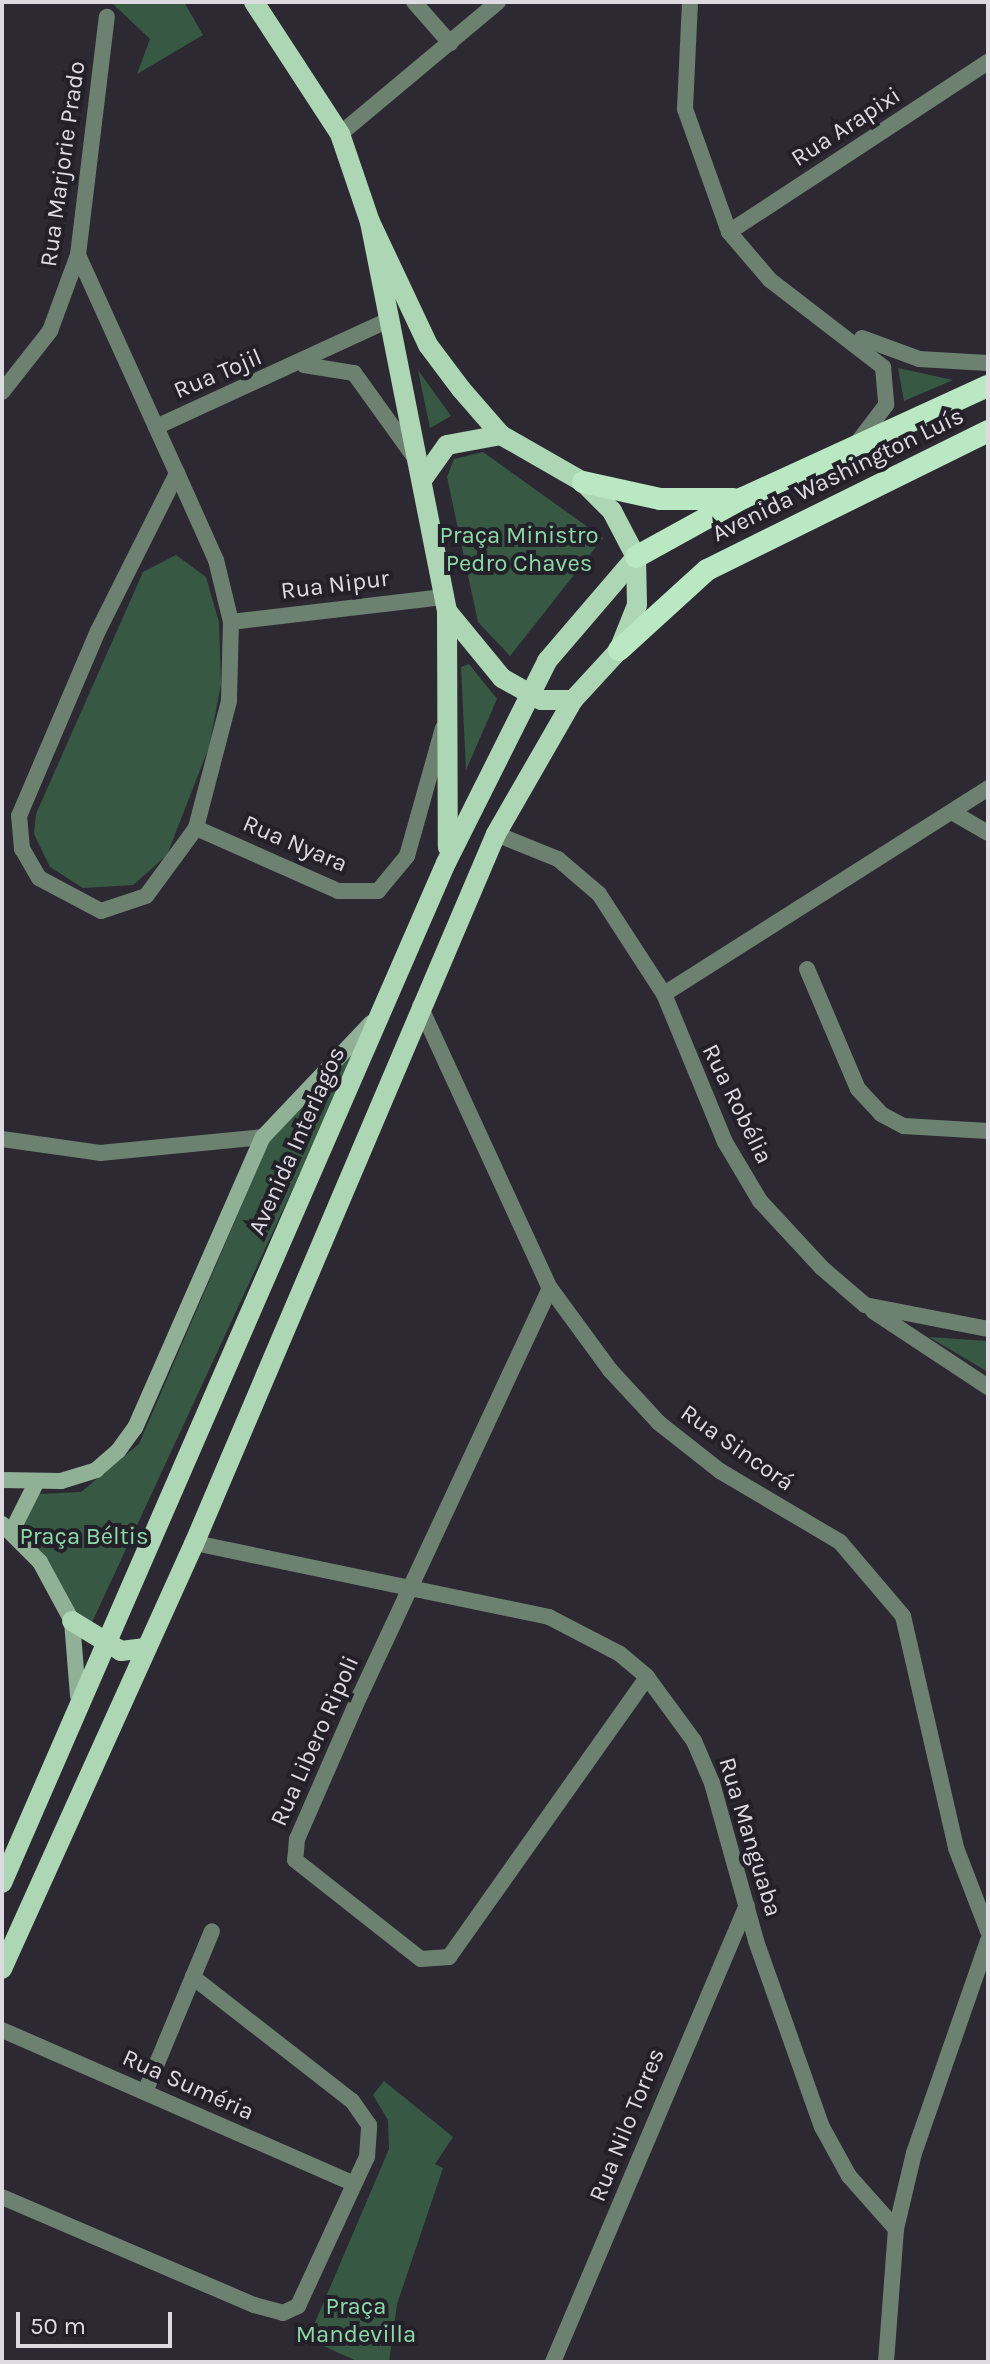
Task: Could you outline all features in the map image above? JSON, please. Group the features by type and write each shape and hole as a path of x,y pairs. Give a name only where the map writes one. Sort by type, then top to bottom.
{"highway":[{"name":"Avenida Washington Luís","path":"743,498 988,386"},
{"name":"Avenida Washington Luís","path":"619,650 707,570 988,431"},
{"path":"583,482 687,502 743,498"},
{"name":"Avenida Interlagos","path":"636,557 743,498"}],"main road":[{"path":"254,2 340,134 370,222 428,345 501,435 583,482 612,511 636,557 637,605 619,650"},
{"path":"370,222 446,604 446,863"},
{"path":"420,472 447,445 501,435"},
{"name":"Avenida Interlagos","path":"2,1883 78,1696 446,863 529,696 572,623 636,557"},
{"path":"2,1969 195,1543 420,1006 496,834 573,700 529,696 480,658 446,604"},
{"name":"Avenida Washington Luís","path":"573,700 619,650"},
{"path":"2,1480 35,1485 96,1470 135,1428 263,1137 385,1006"},
{"path":"35,1485 7,1527 40,1562 72,1621 78,1696"},
{"path":"72,1621 121,1651 146,1648"}],"street":[{"path":"414,2 450,43"},
{"path":"340,134 498,2"},
{"path":"688,3 685,109 729,232 770,280 874,355 888,381 886,405 855,445"},
{"name":"Rua Marjorie Prado","path":"2,392 50,331 78,255 107,17"},
{"name":"Rua Arapixi","path":"729,232 988,62"},
{"path":"78,255 177,473 216,560 231,622 229,701 196,828 146,896 101,911 39,878 22,849 19,816 98,631 177,473"},
{"name":"Rua Tojil","path":"156,427 298,366 391,319"},
{"path":"835,325 919,359 988,363"},
{"name":"Rua Tojil","path":"298,366 354,373 420,472"},
{"name":"Rua Nipur","path":"231,622 446,604"},
{"name":"Rua Nyara","path":"196,828 338,891 378,891 407,856 447,715"},
{"path":"664,994 988,788"},
{"path":"952,812 988,833"},
{"name":"Rua Robélia","path":"496,834 558,859 599,894 664,994 698,1090 760,1201 865,1305 988,1387"},
{"path":"807,969 858,1089 881,1114 904,1126 988,1131"},
{"name":"Rua Sincorá","path":"420,1006 550,1288 659,1423 720,1471 840,1542 889,1594 911,1636 956,1848 988,1931"},
{"path":"2,1139 100,1153 263,1137"},
{"name":"Rua Libero Ripoli","path":"550,1288 410,1591 293,1855 429,1962 458,1946 647,1677"},
{"path":"865,1305 988,1329"},
{"name":"Rua Manguaba","path":"195,1543 410,1591 549,1617 647,1677 694,1741 712,1783 747,1906 822,2127 849,2176 896,2229"},
{"name":"Rua Nilo Torres","path":"553,2362 747,1906"},
{"path":"145,2092 212,1931"},
{"path":"886,2362 896,2229 914,2153 988,1940"},
{"path":"2,2197 254,2305 283,2313 298,2306 370,2148 366,2116 193,1977"},
{"name":"Rua Suméria","path":"2,2030 354,2184"}],"green space":[{"path":"111,2 184,2 203,35 137,74 150,39"},
{"path":"898,368 953,380 904,401"},
{"path":"418,370 451,416 430,428"},
{"name":"Praça Ministro Pedro Chaves","path":"483,452 603,538 510,656 478,622 447,477 454,459"},
{"path":"176,555 206,577 219,622 221,684 209,747 167,855 133,885 83,888 50,867 34,834 36,814 143,572"},
{"path":"469,664 497,699 466,770 461,667"},
{"name":"Praça Béltis","path":"358,1048 88,1631 22,1529 39,1494 81,1492 139,1444 269,1142"},
{"path":"929,1337 988,1341 988,1372"},
{"name":"Praça Mandevilla","path":"384,2081 453,2137 435,2164 443,2168 397,2304 389,2362 359,2362 308,2339 389,2149 388,2120 373,2095"}]}
